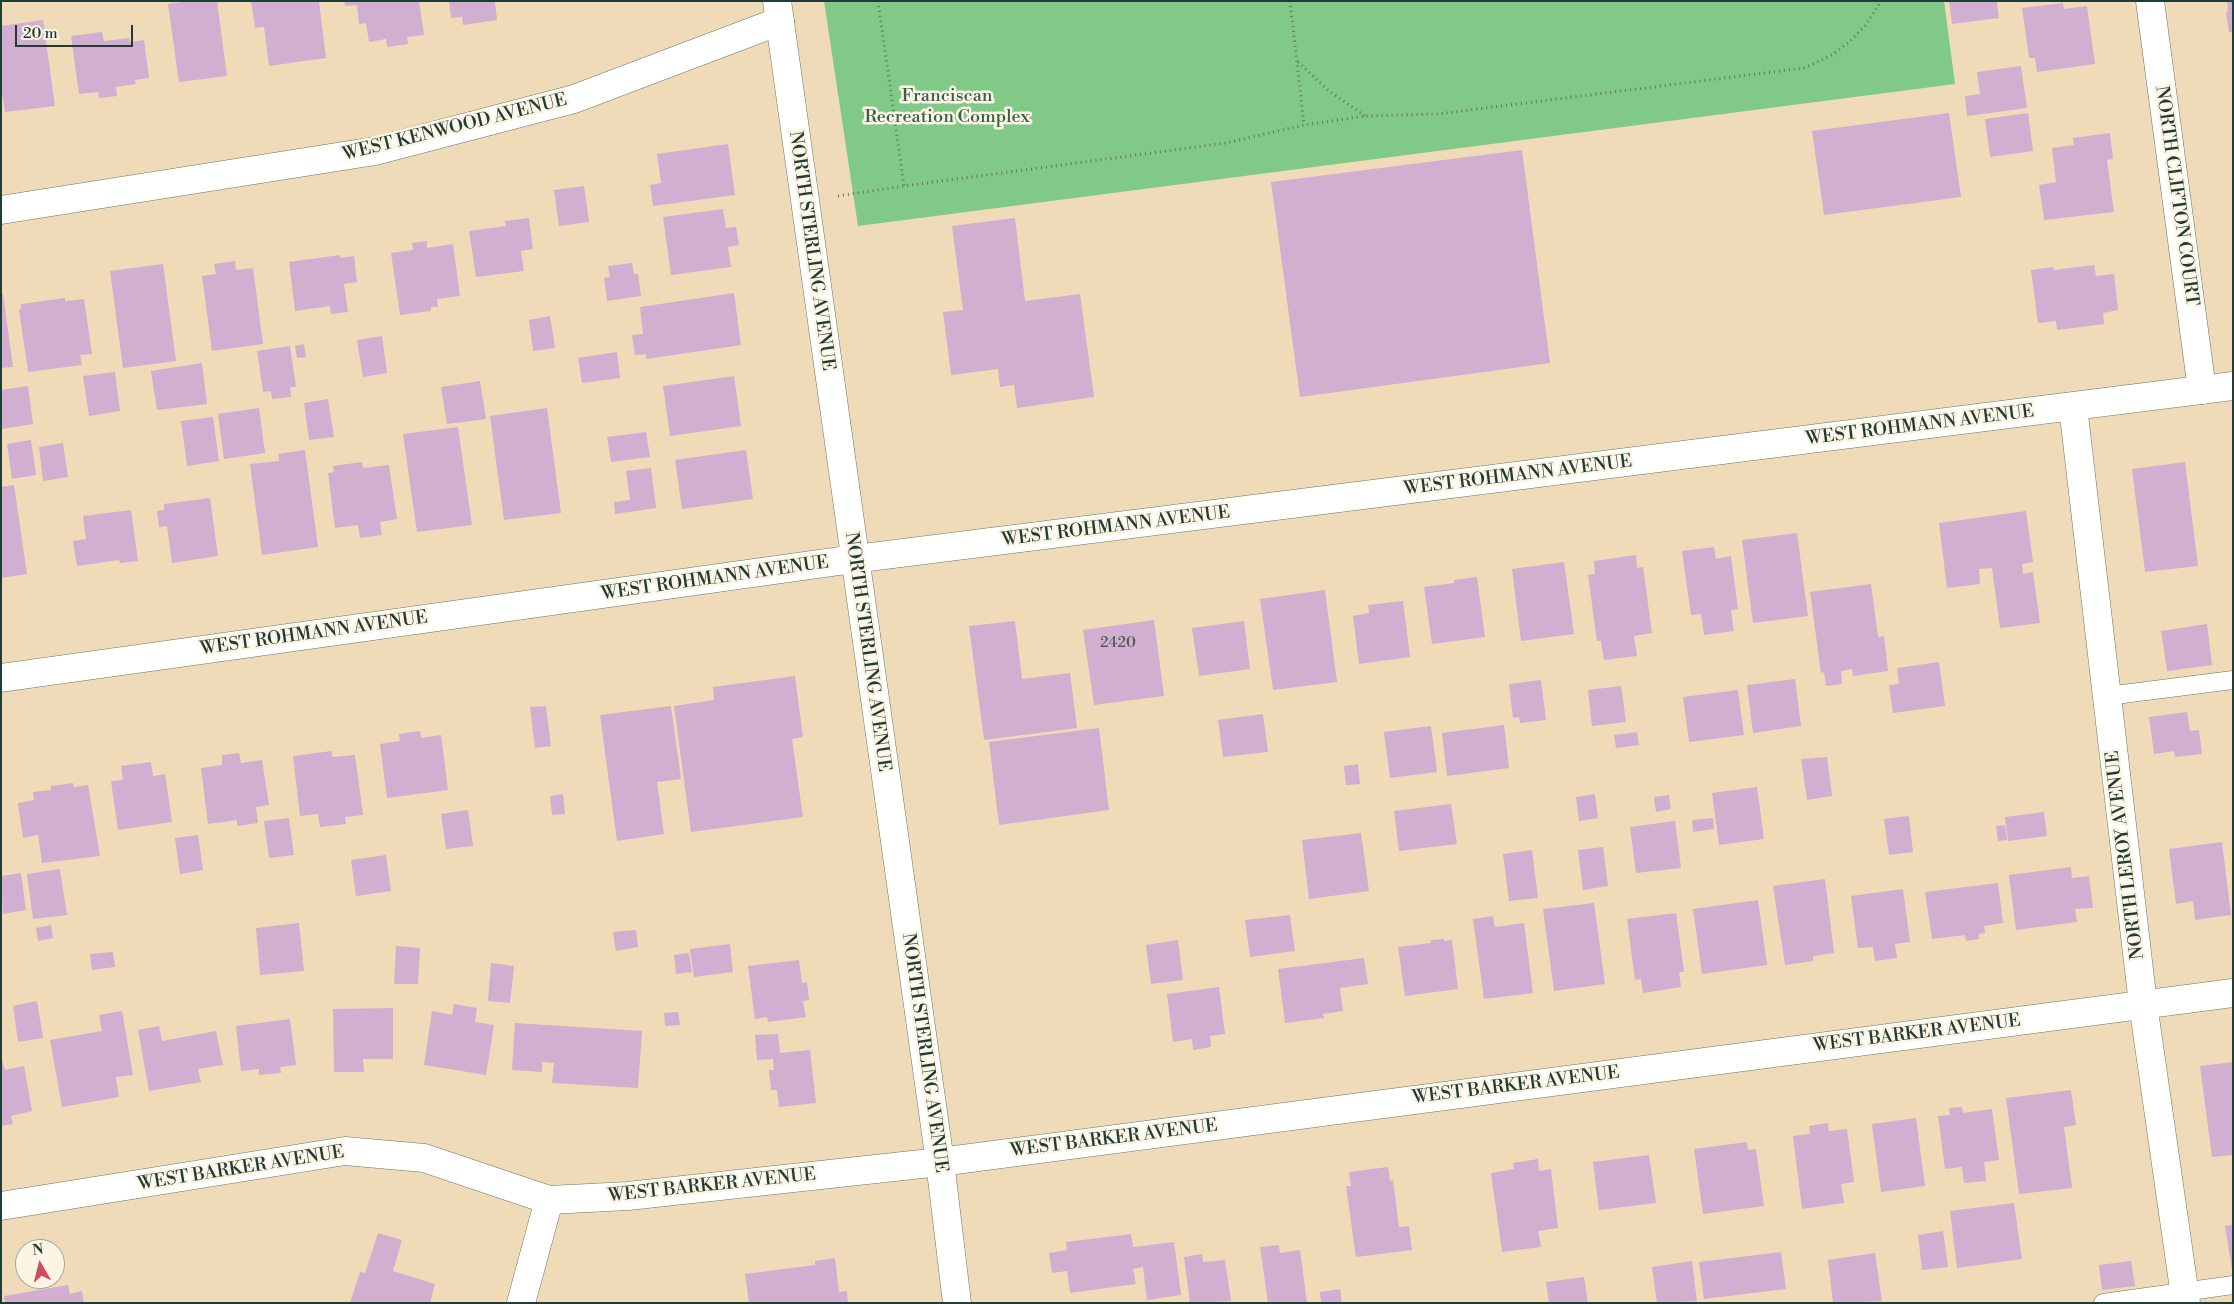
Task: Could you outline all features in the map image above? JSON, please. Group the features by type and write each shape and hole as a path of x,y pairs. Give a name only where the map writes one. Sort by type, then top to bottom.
{"street":[{"name":"NORTH CLIFTON COURT","path":"2150,1 2202,390"},
{"name":"WEST KENWOOD AVENUE","path":"1,210 374,151 574,99 778,11"},
{"name":"NORTH STERLING AVENUE","path":"778,11 940,1162 957,1303"},
{"name":"WEST ROHMANN AVENUE","path":"1,678 854,559 2233,386"},
{"name":"NORTH LEROY AVENUE","path":"2073,407 2144,1004 2186,1297"},
{"name":"WEST BARKER AVENUE","path":"1,1206 345,1151 424,1158 549,1200 628,1196 940,1162 2233,992"},
{"path":"521,1303 549,1200"}],"lane":[{"path":"2107,696 2233,680"},
{"path":"2104,1303 2186,1297 2233,1285"}],"path":[{"path":"878,1 904,186"},
{"path":"1290,1 1304,125"},
{"path":"831,196 1226,143 1304,125 1366,116 1438,114 1804,68 1832,55 1849,42 1866,25 1881,1"},
{"path":"1298,61 1329,91 1366,116"}],"green space":[{"name":"Franciscan Recreation Complex","path":"824,1 1944,1 1955,84 858,226"}],"building":[{"path":"189,1 217,1 227,76 179,82 168,4"},
{"path":"251,1 319,1 326,58 269,66 264,27 255,28"},
{"path":"344,1 419,1 424,35 407,37 408,44 387,47 386,39 369,42 366,23 359,24 357,5 345,6"},
{"path":"449,1 495,1 497,20 463,25 462,17 451,18"},
{"path":"1949,1 1997,1 1999,18 1952,24"},
{"path":"2227,1 2233,1 2233,32 2229,32 2226,12 2228,11"},
{"path":"2063,3 2064,9 2087,6 2095,64 2037,72 2035,58 2029,58 2022,8"},
{"path":"43,20 55,106 5,112 1,86 1,26"},
{"path":"102,32 104,41 129,38 130,42 144,40 149,78 135,80 136,84 116,87 117,96 99,98 98,92 79,94 71,36"},
{"path":"2021,66 2027,108 1967,116 1965,96 1980,94 1977,72"},
{"path":"1949,113 1961,197 1824,215 1812,131"},
{"path":"2028,113 2033,151 1990,157 1985,119"},
{"path":"2110,133 2113,159 2107,160 2114,212 2044,220 2039,185 2056,182 2052,148 2074,145 2073,138"},
{"path":"728,144 735,195 653,206 650,185 661,183 657,154"},
{"path":"1522,150 1550,363 1300,397 1271,182"},
{"path":"584,186 589,222 559,226 554,190"},
{"path":"723,209 726,228 736,227 739,245 728,247 731,267 671,275 663,217"},
{"path":"529,218 533,249 521,251 524,271 476,277 469,231 506,226 505,221"},
{"path":"1015,218 1025,301 1080,294 1094,397 1017,408 1014,385 1000,387 998,369 951,375 943,312 963,310 952,226"},
{"path":"427,241 427,248 453,244 460,296 437,299 438,307 431,307 431,311 400,315 391,253 413,250 412,243"},
{"path":"340,255 341,258 354,256 357,282 344,284 348,312 331,314 330,306 295,311 289,262"},
{"path":"235,261 236,270 253,268 263,344 212,351 202,276 216,274 214,264"},
{"path":"632,263 634,274 638,274 641,296 607,301 604,278 610,277 608,266"},
{"path":"163,264 176,361 123,368 110,271"},
{"path":"2094,265 2096,276 2114,274 2118,310 2103,313 2104,324 2057,330 2056,321 2038,323 2031,270 2053,267 2054,270"},
{"path":"734,293 741,345 646,359 646,354 635,355 632,335 643,334 640,307"},
{"path":"1,294 3,294 13,367 1,368"},
{"path":"65,298 65,301 84,299 92,354 80,355 82,365 28,372 19,309 21,309 21,304"},
{"path":"550,316 555,348 533,351 529,320"},
{"path":"382,336 387,373 363,377 357,340"},
{"path":"304,344 306,357 297,358 295,346"},
{"path":"290,346 296,387 290,387 291,397 272,399 271,391 263,392 257,351"},
{"path":"617,352 620,378 582,383 578,358"},
{"path":"202,363 207,404 157,410 151,371"},
{"path":"115,372 120,411 89,416 83,376"},
{"path":"734,376 741,426 670,436 663,386"},
{"path":"480,381 486,419 447,424 441,387"},
{"path":"28,386 33,424 2,429 1,390"},
{"path":"328,399 334,437 309,440 304,403"},
{"path":"259,408 265,453 224,459 218,414"},
{"path":"547,408 561,513 504,520 490,416"},
{"path":"213,417 219,461 187,466 181,421"},
{"path":"458,427 472,525 417,532 403,434"},
{"path":"646,432 650,457 611,462 607,437"},
{"path":"31,440 36,475 12,479 7,444"},
{"path":"63,443 68,477 43,481 39,447"},
{"path":"305,450 318,547 262,555 250,464 279,461 278,454"},
{"path":"746,450 753,499 682,509 675,460"},
{"path":"362,462 363,468 389,465 397,519 380,522 382,535 360,538 358,525 335,528 328,473 334,472 333,466"},
{"path":"2185,462 2198,566 2145,572 2132,469"},
{"path":"651,468 656,508 615,514 614,502 630,500 626,471"},
{"path":"14,485 27,574 1,578 1,487"},
{"path":"210,498 218,556 172,563 167,526 159,527 157,511 164,510 164,504"},
{"path":"131,510 138,561 120,563 119,560 77,566 73,541 86,539 83,516"},
{"path":"2026,511 2033,562 2022,564 2023,574 2033,572 2040,623 2000,628 1992,568 1979,569 1980,584 1947,588 1939,523"},
{"path":"1797,533 1808,616 1753,623 1742,540"},
{"path":"1714,547 1716,559 1731,556 1738,609 1731,610 1734,631 1704,635 1701,614 1691,615 1682,551"},
{"path":"1636,555 1637,568 1643,567 1652,633 1634,636 1637,656 1604,660 1601,641 1597,641 1588,575 1595,574 1594,561"},
{"path":"1564,562 1574,634 1521,641 1512,569"},
{"path":"1477,577 1485,637 1432,644 1424,587 1454,583 1454,580"},
{"path":"1871,584 1878,637 1884,636 1888,671 1853,676 1852,669 1841,671 1842,684 1826,686 1824,672 1821,673 1810,592"},
{"path":"1325,590 1337,682 1273,690 1260,599"},
{"path":"1403,601 1410,657 1359,664 1353,616 1369,613 1368,605"},
{"path":"1154,620 1164,696 1094,705 1083,630"},
{"path":"1015,621 1022,679 1070,673 1077,728 984,740 969,626"},
{"path":"1244,621 1250,669 1199,676 1192,628"},
{"path":"2207,624 2212,665 2167,671 2161,631"},
{"path":"1939,662 1945,706 1893,713 1889,685 1899,684 1897,668"},
{"path":"795,676 803,737 792,739 803,817 691,832 674,706 714,700 713,687"},
{"path":"1795,679 1801,726 1753,733 1747,685"},
{"path":"1541,680 1546,720 1520,723 1519,717 1513,718 1509,684"},
{"path":"1621,686 1626,722 1592,726 1588,690"},
{"path":"1738,690 1744,735 1689,742 1683,697"},
{"path":"546,706 551,746 535,748 530,707"},
{"path":"671,706 681,779 657,782 664,834 617,841 600,715"},
{"path":"2187,712 2190,731 2199,730 2202,754 2175,757 2174,751 2154,754 2149,717"},
{"path":"1263,714 1268,752 1223,757 1218,720"},
{"path":"1504,725 1509,768 1447,776 1442,733"},
{"path":"1431,726 1437,772 1390,778 1384,732"},
{"path":"1099,728 1109,810 999,825 989,742"},
{"path":"420,731 421,738 441,735 448,790 387,798 380,744 400,741 399,734"},
{"path":"1637,732 1639,745 1616,748 1614,735"},
{"path":"332,751 332,757 355,755 363,815 345,817 346,824 320,827 318,814 300,816 293,756"},
{"path":"239,753 241,763 262,760 269,805 256,807 258,823 237,826 237,820 208,824 201,768 222,765 222,755"},
{"path":"1827,757 1832,796 1807,800 1801,759"},
{"path":"151,762 153,776 165,774 172,822 118,830 111,781 123,780 121,766"},
{"path":"1358,764 1360,784 1346,785 1344,766"},
{"path":"73,783 74,787 88,785 100,856 42,863 38,835 23,838 18,803 34,800 33,792 51,790 51,786"},
{"path":"1757,787 1764,839 1719,845 1712,793"},
{"path":"563,794 565,814 552,815 550,796"},
{"path":"1595,794 1598,818 1579,821 1576,797"},
{"path":"1669,795 1671,809 1656,812 1654,797"},
{"path":"1451,804 1457,844 1399,851 1394,811"},
{"path":"468,810 473,846 446,849 441,814"},
{"path":"2044,812 2047,836 2008,841 2005,817"},
{"path":"1909,816 1913,852 1889,855 1884,819"},
{"path":"289,818 294,855 269,858 264,821"},
{"path":"1713,818 1714,829 1693,832 1692,820"},
{"path":"1675,821 1681,868 1636,873 1630,827"},
{"path":"2005,825 2007,840 1998,841 1996,826"},
{"path":"1361,833 1369,891 1309,899 1302,840"},
{"path":"198,835 203,870 180,874 175,838"},
{"path":"2222,842 2231,915 2195,920 2193,901 2176,904 2169,849"},
{"path":"1603,847 1608,886 1583,890 1578,850"},
{"path":"1532,850 1538,898 1509,901 1503,854"},
{"path":"386,855 391,891 356,896 351,860"},
{"path":"2071,867 2072,878 2089,876 2093,908 2075,909 2077,922 2016,930 2009,875"},
{"path":"60,869 67,915 33,919 27,874"},
{"path":"21,873 26,910 3,914 1,876"},
{"path":"1825,879 1834,953 1813,956 1813,961 1785,965 1773,886"},
{"path":"1998,883 2003,923 1984,926 1985,933 1979,934 1979,939 1966,941 1965,935 1932,939 1925,892"},
{"path":"1903,889 1910,942 1895,944 1897,958 1875,961 1873,947 1858,948 1851,896"},
{"path":"1758,900 1767,965 1702,974 1693,909"},
{"path":"1594,903 1605,984 1554,991 1543,909"},
{"path":"1676,913 1684,972 1679,972 1681,987 1643,993 1641,979 1635,980 1627,919"},
{"path":"1290,915 1295,951 1250,957 1245,920"},
{"path":"1493,916 1495,927 1524,923 1533,993 1484,999 1473,919"},
{"path":"299,923 304,971 260,975 256,928"},
{"path":"51,925 53,938 38,941 36,928"},
{"path":"636,930 638,947 616,951 613,932"},
{"path":"1444,939 1444,941 1452,940 1458,989 1405,996 1398,947 1431,943 1431,940"},
{"path":"1178,940 1183,980 1151,984 1146,945"},
{"path":"730,944 733,972 694,977 690,949"},
{"path":"396,946 420,948 418,984 394,984"},
{"path":"113,952 115,967 92,970 90,954"},
{"path":"689,953 692,972 676,974 674,955"},
{"path":"1364,958 1368,984 1340,988 1343,1011 1323,1014 1324,1018 1285,1023 1278,969"},
{"path":"799,960 802,983 807,982 809,1000 803,1001 806,1017 768,1022 767,1017 755,1019 748,966"},
{"path":"491,963 514,966 510,1003 488,1001"},
{"path":"1219,987 1225,1034 1210,1036 1211,1047 1193,1050 1192,1039 1173,1042 1167,994"},
{"path":"37,1001 43,1038 18,1042 13,1006"},
{"path":"454,1004 477,1008 475,1022 494,1025 486,1075 424,1065 432,1011 452,1015"},
{"path":"393,1008 393,1059 363,1059 364,1072 334,1072 333,1009"},
{"path":"122,1011 133,1075 116,1077 119,1097 62,1107 50,1040 102,1031 99,1015"},
{"path":"678,1012 680,1025 665,1026 664,1013"},
{"path":"290,1019 296,1065 280,1067 281,1073 259,1075 259,1069 241,1071 236,1026"},
{"path":"515,1023 642,1031 638,1088 552,1083 554,1063 542,1062 542,1072 512,1070"},
{"path":"159,1026 162,1041 216,1031 223,1065 198,1069 201,1082 149,1091 138,1030"},
{"path":"778,1034 780,1053 810,1050 816,1103 779,1107 777,1090 771,1090 769,1070 774,1070 773,1059 757,1060 755,1035"},
{"path":"1,1057 5,1070 24,1066 32,1111 11,1116 13,1124 1,1126"},
{"path":"2233,1062 2233,1155 2212,1157 2200,1066"},
{"path":"2071,1090 2076,1125 2064,1127 2072,1188 2019,1194 2006,1098"},
{"path":"1962,1107 1963,1113 1992,1109 1999,1160 1984,1162 1986,1181 1964,1183 1962,1167 1945,1169 1938,1116 1950,1115 1949,1108"},
{"path":"1916,1118 1925,1186 1881,1192 1872,1124"},
{"path":"1828,1123 1829,1131 1847,1129 1854,1182 1841,1184 1844,1203 1802,1209 1793,1136 1810,1134 1809,1126"},
{"path":"1747,1142 1748,1150 1756,1149 1764,1206 1703,1214 1694,1149"},
{"path":"1649,1155 1656,1203 1599,1210 1593,1162"},
{"path":"1538,1159 1539,1171 1551,1169 1558,1228 1538,1231 1541,1247 1502,1252 1491,1173 1514,1169 1513,1163"},
{"path":"1388,1167 1390,1181 1393,1180 1399,1227 1409,1226 1412,1250 1356,1257 1346,1186 1351,1186 1349,1172"},
{"path":"2014,1203 2022,1259 1957,1268 1950,1211"},
{"path":"2233,1225 2233,1270 2232,1270 2225,1226"},
{"path":"1943,1231 1948,1267 1922,1270 1918,1235"},
{"path":"378,1233 402,1240 393,1271 435,1284 430,1303 350,1303 360,1272 365,1273"},
{"path":"1131,1234 1133,1247 1174,1242 1181,1295 1147,1300 1143,1267 1133,1269 1136,1284 1070,1293 1067,1271 1052,1273 1049,1253 1067,1250 1066,1242"},
{"path":"1279,1245 1280,1253 1300,1250 1307,1303 1268,1303 1260,1247"},
{"path":"1781,1252 1786,1289 1704,1299 1699,1262"},
{"path":"1875,1253 1882,1301 1833,1303 1828,1260"},
{"path":"1202,1254 1203,1262 1225,1260 1231,1301 1190,1303 1184,1257"},
{"path":"835,1258 839,1292 847,1291 848,1303 749,1303 745,1274 815,1265 815,1261"},
{"path":"1692,1261 1697,1301 1657,1303 1652,1267"},
{"path":"2131,1261 2135,1286 2102,1290 2099,1265"},
{"path":"1584,1277 1588,1303 1549,1303 1546,1282"},
{"path":"68,1285 70,1294 82,1291 84,1303 5,1303 4,1296 45,1289 65,1289 65,1286"},
{"path":"1340,1289 1342,1303 1321,1303 1320,1292"}]}
